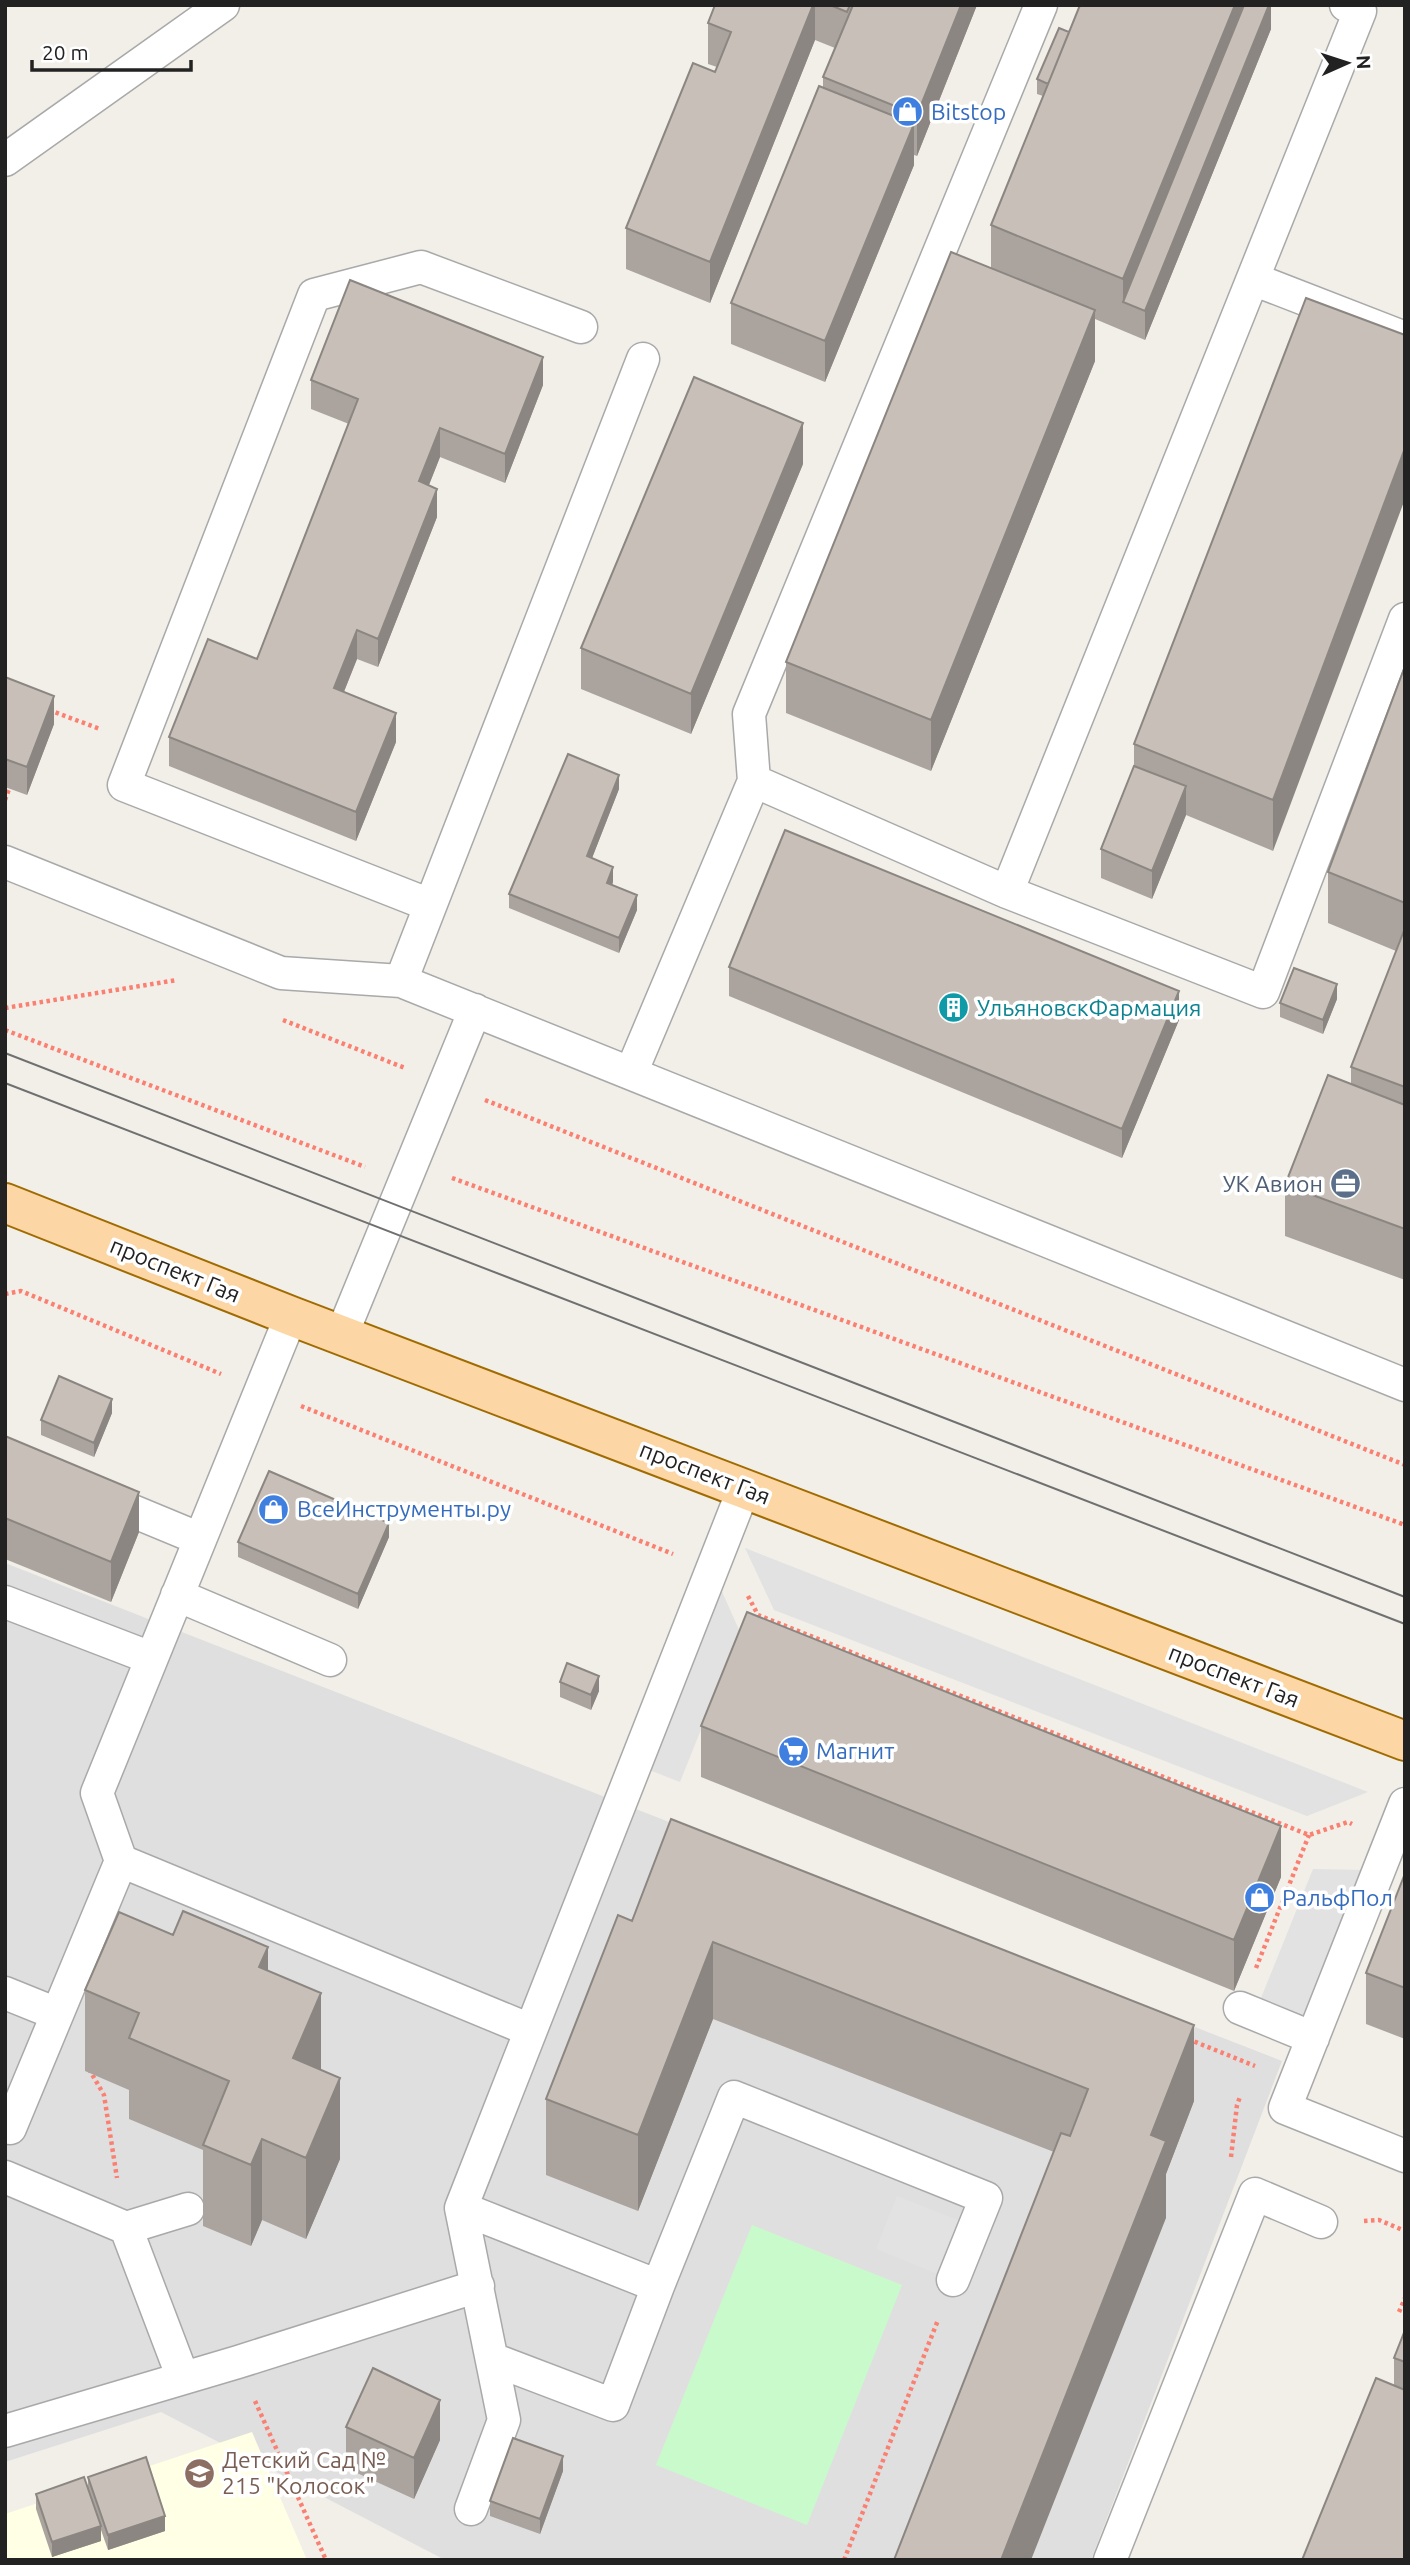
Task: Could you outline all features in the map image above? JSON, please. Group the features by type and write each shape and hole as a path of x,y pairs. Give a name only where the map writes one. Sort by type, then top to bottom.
{"main road":[{"name":"проспект Гая","path":"5,1203 291,1316 1405,1741"}],"lane":[{"path":"5,160 223,5"},
{"path":"631,1073 754,781 749,714 1041,5"},
{"path":"1007,892 1360,11 1346,5"},
{"path":"430,905 124,785 314,295 421,267 581,327"},
{"path":"1253,279 1405,338"},
{"path":"401,981 643,359"},
{"path":"754,781 1007,892 1263,992 1405,619"},
{"path":"5,862 281,973 401,981 1405,1385"},
{"path":"342,1334 475,1010"},
{"path":"10,2128 121,1861 97,1793 291,1316"},
{"path":"471,2509 504,2420 461,2208 744,1488"},
{"path":"78,1489 200,1539"},
{"path":"177,1595 330,1660"},
{"path":"5,1602 151,1658"},
{"path":"1405,1804 1285,2108 1405,2156"},
{"path":"121,1861 530,2030"},
{"path":"5,1993 57,2014"},
{"path":"1240,2008 1313,2038"},
{"path":"492,2359 612,2405 734,2098 986,2198 953,2280"},
{"path":"5,2177 126,2228 188,2209"},
{"path":"1110,2560 1255,2194 1321,2222"},
{"path":"461,2208 658,2286"},
{"path":"126,2228 183,2378"},
{"path":"5,2431 238,2362 478,2286"}],"path":[{"path":"42,708 140,743"},
{"path":"5,800 9,789"},
{"path":"5,1008 181,979 169,974"},
{"path":"282,1019 1405,1465"},
{"path":"5,1030 374,1170 436,1172 1405,1525"},
{"path":"1240,2008 1310,1835"},
{"path":"57,2014 104,2095 126,2228"},
{"path":"1176,2035 1295,2083"},
{"path":"1379,2220 1405,2231"},
{"path":"844,2560 953,2280"},
{"path":"1399,2312 1405,2298"},
{"path":"238,2362 326,2560"}],"shaded area":[{"path":"745,1548 1368,1792 1307,1816 774,1610"},
{"path":"5,1563 1282,2061 1091,2560 445,2560 161,2412 5,2462"},
{"path":"715,1576 740,1632 680,1782 639,1766"},
{"path":"1313,1869 1363,1870 1301,2021 1259,2003"},
{"path":"897,2196 988,2232 967,2286 876,2249"},
{"name":"Детский Сад № 215 \"Колосок\"","path":"252,2432 307,2560 5,2560 5,2514"}],"green space":[{"path":"752,2225 902,2285 807,2525 656,2465"}],"building":[{"path":"715,5 813,5 710,262 626,228 693,63 715,72 731,32 708,23"},
{"path":"830,5 850,5 847,12"},
{"path":"853,5 961,5 917,115 823,77"},
{"path":"1080,5 1235,5 1123,279 991,225"},
{"path":"1244,5 1269,5 1145,311 1123,302"},
{"path":"1059,28 1069,32 1048,84 1037,79"},
{"path":"819,86 914,124 825,341 731,303"},
{"path":"951,252 1095,310 931,720 786,662"},
{"path":"350,280 543,357 505,454 440,428 419,481 437,489 378,639 357,630 334,688 396,713 356,812 169,737 208,639 257,659 358,399 311,380"},
{"path":"1306,298 1405,335 1405,448 1273,800 1134,744"},
{"path":"694,377 803,423 691,694 581,648"},
{"path":"1405,666 1405,903 1328,872"},
{"path":"5,677 54,696 27,767 5,759"},
{"path":"568,754 619,775 587,856 613,867 607,883 637,895 619,938 509,894"},
{"path":"1134,766 1186,786 1152,871 1101,849"},
{"name":"УльяновскФармация","path":"785,830 1179,991 1122,1129 729,967"},
{"path":"1405,928 1405,1087 1351,1067"},
{"path":"1294,968 1337,984 1323,1020 1280,1003"},
{"path":"1328,1075 1405,1105 1405,1229 1285,1185"},
{"path":"59,1376 112,1399 94,1443 41,1420"},
{"path":"5,1436 139,1492 111,1562 5,1518"},
{"path":"269,1471 389,1523 358,1594 238,1542"},
{"path":"747,1612 1281,1826 1234,1940 701,1726"},
{"path":"567,1663 599,1676 591,1695 560,1682"},
{"path":"671,1819 1194,2025 1151,2135 1166,2141 1001,2560 894,2560 1061,2133 1070,2136 1088,2089 713,1942 638,2135 546,2099 618,1915 632,1921"},
{"path":"1405,1876 1405,1988 1366,1973"},
{"path":"183,1911 268,1947 259,1967 321,1993 293,2058 340,2078 306,2158 262,2139 251,2165 203,2145 229,2081 129,2038 139,2013 85,1990 119,1912 173,1935"},
{"path":"1405,2330 1405,2362 1394,2358"},
{"path":"373,2368 440,2400 414,2458 346,2427"},
{"path":"1376,2378 1405,2390 1405,2560 1302,2560"},
{"path":"513,2438 563,2456 540,2519 490,2501"},
{"path":"146,2457 165,2516 108,2535 88,2477"},
{"path":"84,2477 101,2526 52,2542 36,2494"}],"tram line":[{"path":"5,1053 1405,1597"},
{"path":"5,1083 1405,1624"}],"place":[{"name":"Bitstop","path":"908,112"},
{"name":"УльяновскФармация","path":"954,1008"},
{"name":"УК Авион","path":"1346,1184"},
{"name":"ВсеИнструменты.ру","path":"274,1509"},
{"name":"Магнит","path":"793,1751"},
{"name":"РальфПол","path":"1259,1898"},
{"name":"Детский Сад № 215 \"Колосок\"","path":"199,2473"}]}
